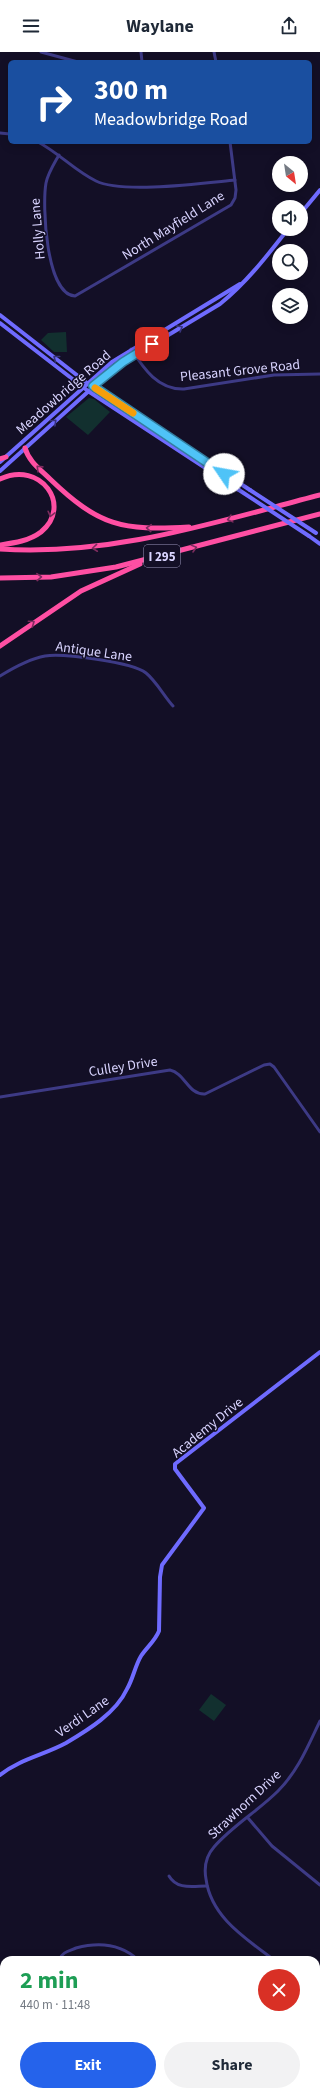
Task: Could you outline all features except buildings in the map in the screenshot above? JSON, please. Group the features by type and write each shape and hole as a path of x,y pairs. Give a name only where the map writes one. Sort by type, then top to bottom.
{"highway":[{"path":"26,448 31,460 71,499 87,511 105,520 148,528 202,526"},
{"path":"0,479 17,474 36,478 47,487 53,505 50,520 41,532 27,540 0,546"},
{"name":"I 295","path":"0,549 45,551 101,547 151,539 320,495"},
{"name":"I 295","path":"0,578 51,577 79,574 154,558 320,514"},
{"path":"0,646 81,591 154,558"}],"main road":[{"path":"308,205 320,190"},
{"name":"Meadowbridge Road","path":"0,471 93,386 135,355 220,304 246,281 282,236"},
{"name":"Meadowbridge Road","path":"0,462 82,387 112,362 131,349 246,281"},
{"path":"0,315 88,383 318,534"},
{"path":"0,323 82,387 320,544"},
{"name":"Academy Drive","path":"160,1577 163,1562 204,1508 175,1469 175,1464 320,1352"},
{"name":"Verdi Lane","path":"0,1775 19,1763 65,1743 107,1715 120,1702 142,1655 155,1639 159,1631 160,1577"}],"street":[{"path":"41,52 71,60"},
{"path":"41,144 91,178 110,185 182,185 235,180"},
{"name":"North Mayfield Lane","path":"72,296 78,296 86,292 230,206 236,196 230,144"},
{"name":"Holly Lane","path":"59,155 45,184 48,245 55,276 62,289 72,296"},
{"name":"Pleasant Grove Road","path":"131,349 154,379 174,389 184,389 274,375 320,374"},
{"name":"Antique Lane","path":"0,676 17,666 44,656 64,656 91,659 134,667 145,672 173,706"},
{"name":"Culley Drive","path":"0,1097 170,1070 180,1075 195,1092 205,1094 264,1065 270,1064 274,1067 320,1132"},
{"name":"Strawhorn Drive","path":"269,1956 219,1914 212,1903 207,1886 205,1869 210,1853 220,1841 278,1791 292,1775 320,1721"},
{"path":"248,1818 272,1846 320,1885"},
{"path":"169,1876 173,1882 180,1886 207,1886"},
{"path":"61,1956 62,1954 72,1950 91,1945 105,1945 129,1952 134,1956"}],"green space":[{"path":"66,332 67,352 54,352 41,340 48,333"},
{"path":"89,398 94,399 110,412 88,435 66,417"},
{"path":"211,1694 226,1705 214,1721 199,1710"}],"slow traffic":[{"path":"95,388 133,413"}],"route":[{"path":"152,344 123,362 93,386 224,474"}]}
